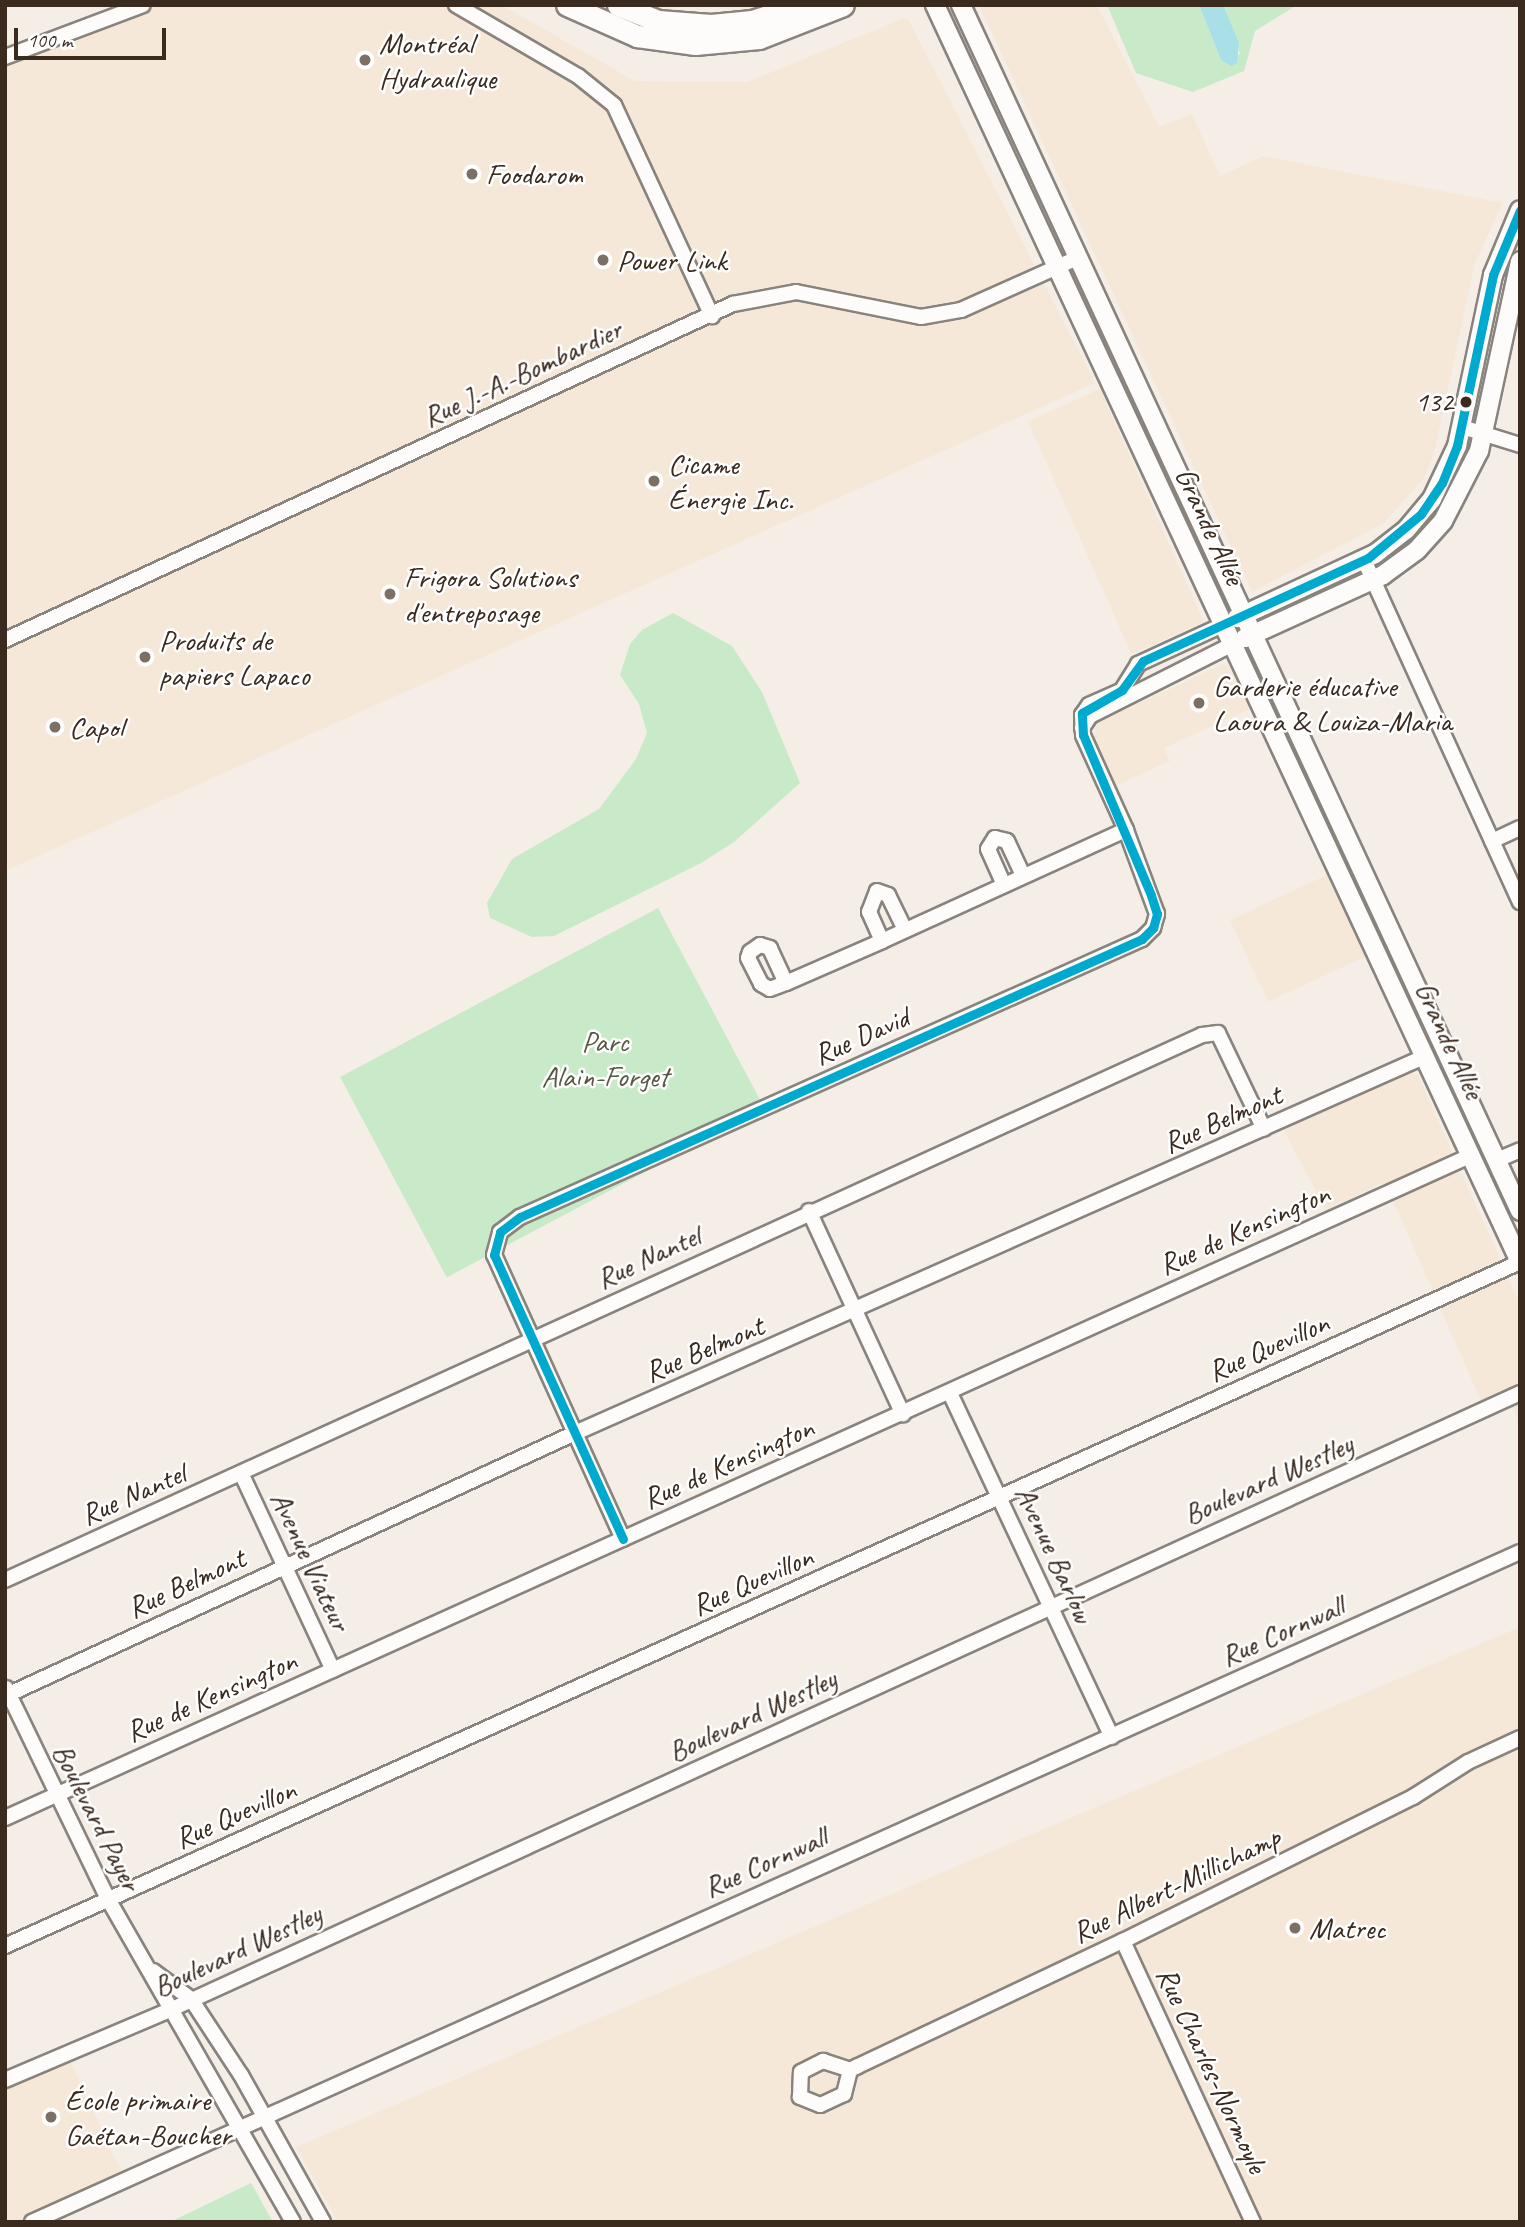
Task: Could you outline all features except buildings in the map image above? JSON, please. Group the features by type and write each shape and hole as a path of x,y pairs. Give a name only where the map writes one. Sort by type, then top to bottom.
{"highway":[{"path":"567,5 636,36 695,44 758,38 843,5"},
{"path":"618,5 658,21 711,25 752,21 802,5"}],"main road":[{"name":"Grande Allée","path":"935,5 1520,1262"},
{"name":"Grande Allée","path":"961,5 1077,258 1246,614 1520,1211"},
{"path":"1225,624 1364,560 1400,536 1426,508 1446,474 1462,427 1493,275 1520,210"},
{"path":"1233,644 1374,580 1417,550 1443,522 1470,477 1483,434 1520,261"}],"street":[{"path":"5,57 143,5"},
{"path":"456,5 578,76 614,105 712,316"},
{"name":"Rue J.-A.-Bombardier","path":"5,640 751,298 796,292 932,316 961,310 1077,258"},
{"path":"1462,427 1520,445"},
{"path":"1364,560 1520,902"},
{"path":"1082,728 1084,709 1122,690 1138,664 1225,624"},
{"path":"1082,728 1093,714 1233,644"},
{"name":"Rue David","path":"533,1341 494,1255 500,1232 520,1217 1142,939 1153,928 1157,914 1126,830 1082,728"},
{"path":"1492,841 1520,828"},
{"path":"786,983 1126,830"},
{"path":"1004,885 988,849 995,838 1007,841 1023,876"},
{"path":"882,941 869,912 877,891 888,895 905,930"},
{"name":"Rue Nantel","path":"5,1580 242,1475 810,1211 1202,1035 1218,1033 1264,1129"},
{"name":"Rue Belmont","path":"7,1692 575,1433 1426,1056"},
{"path":"1497,1160 1520,1150"},
{"name":"Rue de Kensington","path":"5,1818 1472,1155"},
{"path":"810,1211 853,1312 903,1414"},
{"name":"Rue Quevillon","path":"5,1946 1520,1262"},
{"path":"533,1341 624,1539"},
{"name":"Avenue Barlow","path":"950,1393 1112,1737"},
{"name":"Boulevard Westley","path":"5,2080 172,2009 1520,1393"},
{"name":"Avenue Viateur","path":"242,1475 333,1670"},
{"name":"Rue Cornwall","path":"32,2222 1520,1552"},
{"name":"Boulevard Payer","path":"7,1692 54,1796 108,1899 293,2222"},
{"name":"Rue Albert-Millichamp","path":"850,2070 1123,1941 1413,1797 1468,1762 1520,1738"},
{"name":"Rue Charles-Normoyle","path":"1123,1941 1253,2222"},
{"name":"Boulevard Payer","path":"149,1968 191,1999 264,2116 323,2222"}],"shaded area":[{"path":"117,5 502,5 635,81 747,82 907,17 1095,383 5,871 5,53"},
{"path":"979,5 1097,5 1159,127 1192,114 1220,176 1263,156 1503,203 1475,263 1434,454 1424,478 1384,523 1252,592"},
{"path":"1100,389 1204,622 1132,654 1028,421"},
{"path":"1223,664 1229,665 1250,709 1164,748 1170,761 1115,786 1094,740 1095,724"},
{"path":"1327,875 1365,957 1268,1002 1230,920"},
{"path":"1411,1073 1418,1075 1520,1304 1520,1424 1504,1390 1481,1401 1385,1182 1326,1210 1282,1128"},
{"path":"1520,1627 1520,2222 338,2222 296,2147"},
{"name":"École primaire Gaétan-Boucher","path":"67,2054 125,2179 32,2222 5,2222 5,2080"}],"green space":[{"path":"1107,5 1199,5 1221,60 1240,54 1223,5 1297,5 1255,31 1244,71 1193,92 1136,73"},
{"path":"673,613 732,646 762,692 800,783 734,842 701,863 554,936 532,937 490,918 487,903 512,859 599,809 636,759 647,733 639,704 620,675 630,644 642,630"},
{"name":"Parc Alain-Forget","path":"658,908 765,1108 447,1277 340,1077"},
{"path":"251,2183 273,2222 170,2222"}],"water":[{"path":"1199,5 1223,5 1239,43 1237,63 1231,66 1221,60"}],"transit line":[{"path":"623,1539 494,1255 500,1232 520,1217 1142,939 1153,928 1157,914 1151,895 1083,735 1082,713 1122,690 1143,661 1368,558 1421,514 1442,483 1457,446 1493,275 1520,210"}],"place":[{"name":"Montréal Hydraulique","path":"365,60"},
{"name":"Foodarom","path":"472,174"},
{"name":"Power Link","path":"603,260"},
{"name":"132","path":"1466,402"},
{"name":"Cicame Énergie Inc.","path":"654,481"},
{"name":"Frigora Solutions d'entreposage","path":"390,594"},
{"name":"Produits de papiers Lapaco","path":"145,657"},
{"name":"Garderie éducative Laoura & Louiza-Maria","path":"1199,703"},
{"name":"Capol","path":"55,727"},
{"name":"Matrec","path":"1295,1928"},
{"name":"École primaire Gaétan-Boucher","path":"51,2117"}]}
